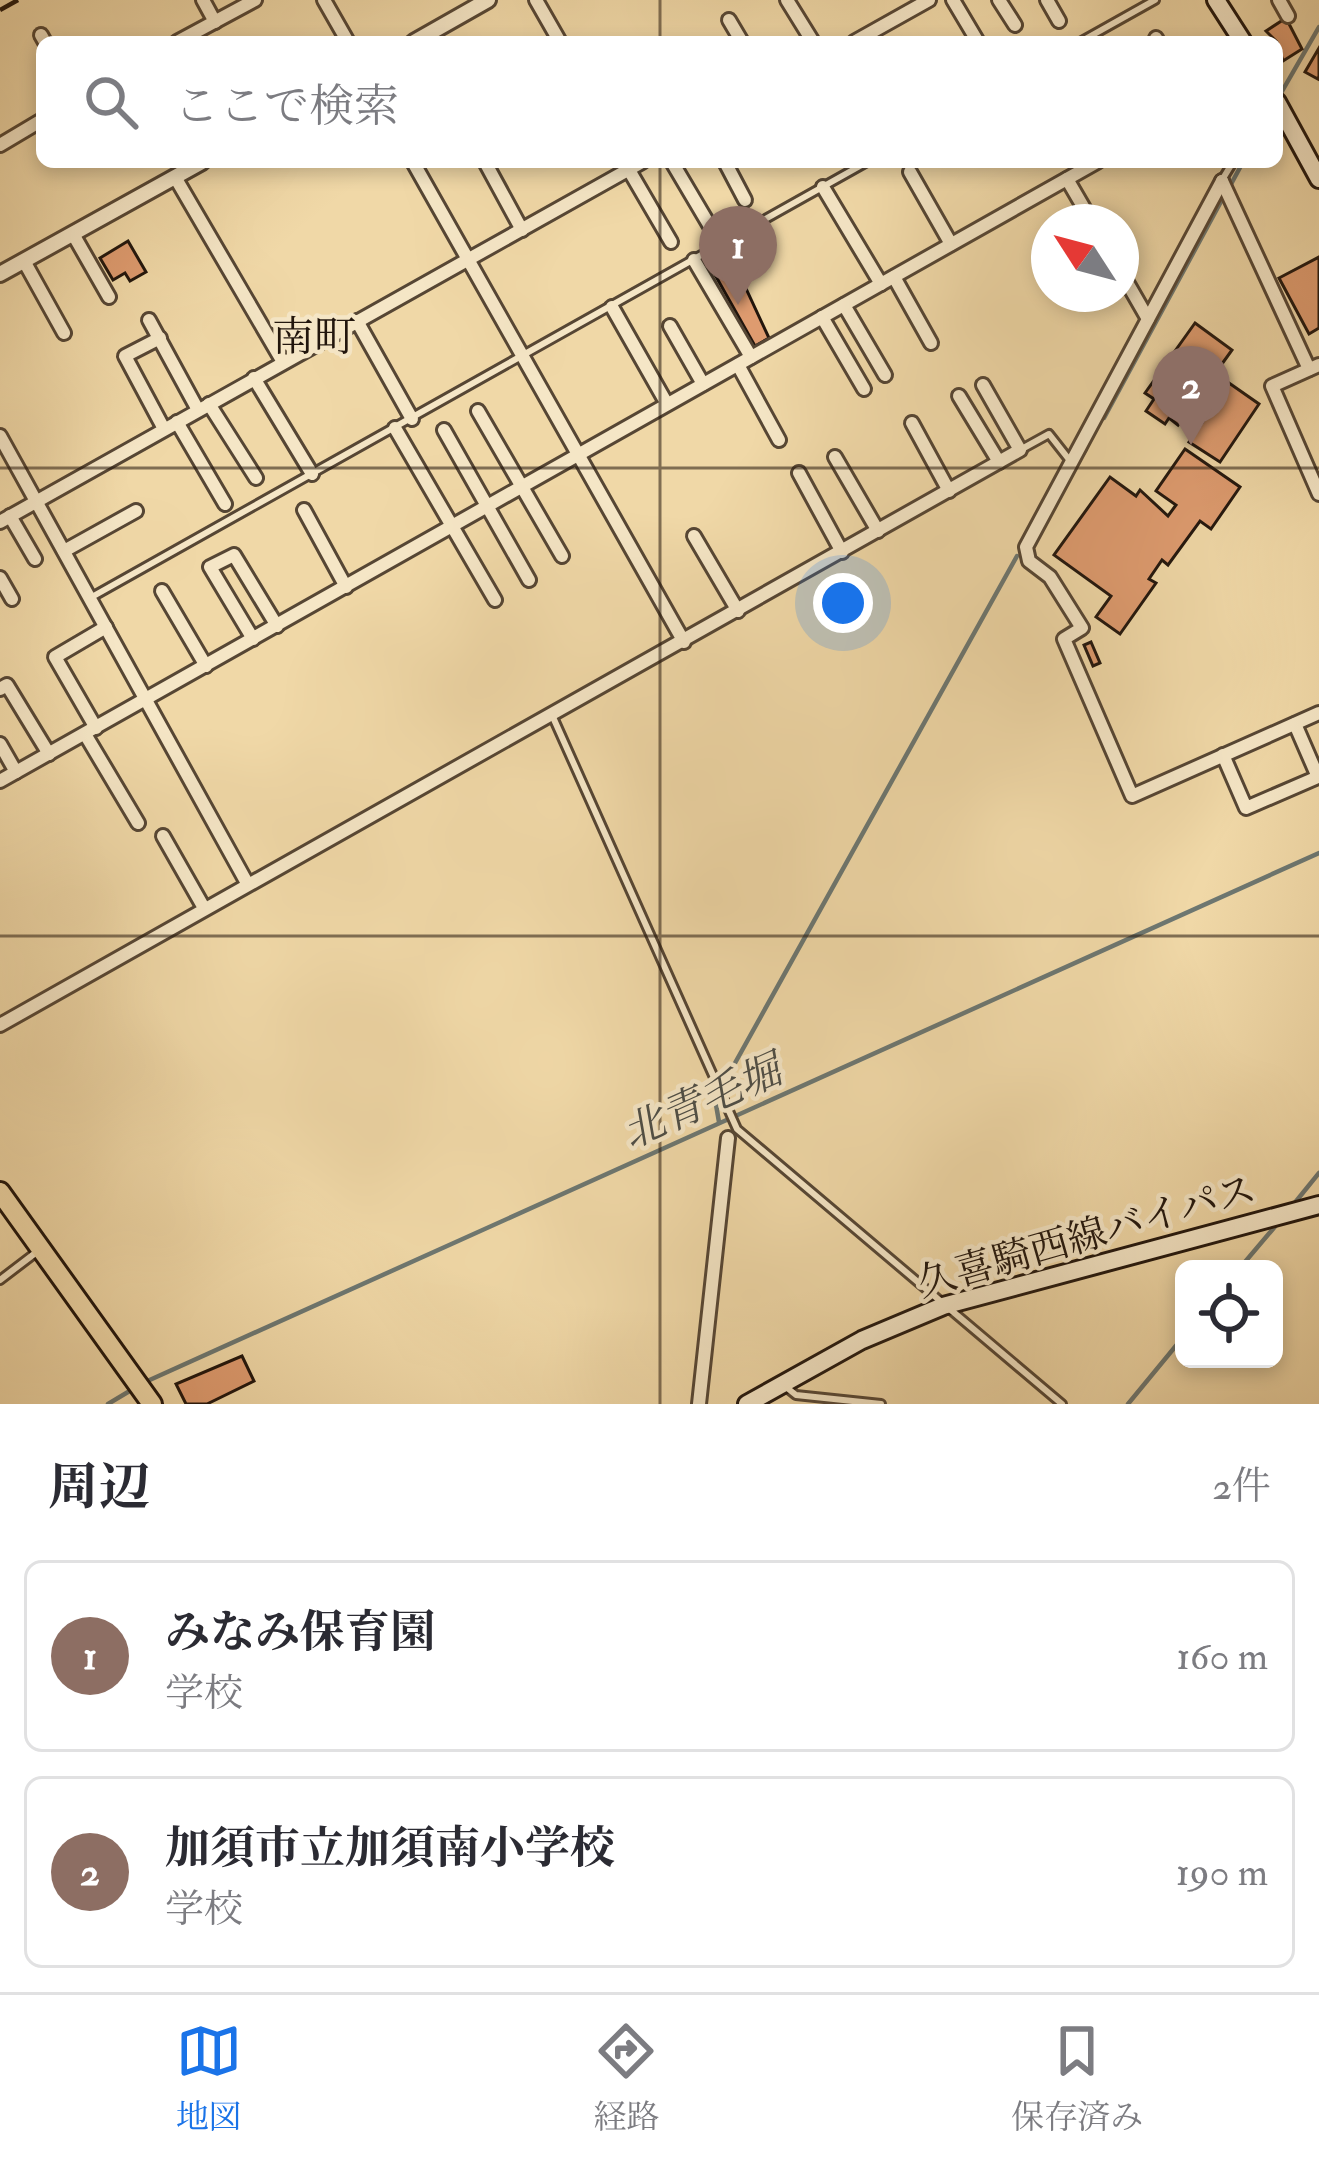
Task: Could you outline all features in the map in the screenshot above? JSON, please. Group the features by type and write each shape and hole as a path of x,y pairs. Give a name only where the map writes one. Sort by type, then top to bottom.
{"main road":[{"path":"1216,0 1240,36"},
{"path":"1283,112 1319,179"},
{"path":"0,1192 150,1401"},
{"name":"久喜騎西線バイパス","path":"747,1404 862,1340 943,1306 1313,1206"}],"street":[{"path":"202,0 215,22"},
{"path":"189,36 255,0"},
{"path":"323,0 344,36"},
{"path":"426,36 488,0"},
{"path":"536,0 557,36"},
{"path":"787,0 809,36"},
{"path":"873,36 928,0"},
{"path":"953,0 974,36"},
{"path":"999,0 1015,25"},
{"path":"1047,0 1059,21"},
{"path":"1279,0 1288,16"},
{"path":"729,20 738,36"},
{"path":"1,141 36,123"},
{"path":"0,274 189,168"},
{"path":"416,168 575,457 684,641"},
{"path":"487,168 522,230"},
{"path":"35,559 5,519 632,168"},
{"path":"676,168 711,227"},
{"path":"727,168 746,200"},
{"path":"1066,168 1083,204"},
{"path":"0,781 1087,168"},
{"path":"628,170 670,242"},
{"path":"910,172 952,244"},
{"path":"175,177 283,362"},
{"path":"1222,181 1026,548 1029,561 1050,577 1082,628 1064,639 1132,796 1319,713"},
{"path":"1222,181 1314,367 1272,386 1319,494"},
{"path":"823,187 931,343"},
{"path":"73,234 109,297"},
{"path":"694,260 779,440"},
{"path":"24,261 64,333"},
{"path":"1139,304 1148,320"},
{"path":"844,305 885,375"},
{"path":"612,307 668,404"},
{"path":"822,317 864,389"},
{"path":"148,320 256,478"},
{"path":"356,321 412,418"},
{"path":"670,326 703,385"},
{"path":"160,338 125,356 225,503"},
{"path":"254,378 312,474"},
{"path":"0,1025 1020,450 983,385"},
{"path":"959,396 999,462"},
{"path":"478,411 562,556"},
{"path":"912,423 949,490"},
{"path":"395,428 495,600"},
{"path":"444,430 529,580"},
{"path":"0,436 247,883"},
{"path":"835,457 878,531"},
{"path":"799,473 842,552"},
{"path":"304,510 346,587"},
{"path":"64,551 136,511"},
{"path":"694,536 739,610"},
{"path":"253,639 210,567 234,555 277,626"},
{"path":"0,578 12,599"},
{"path":"162,591 206,666"},
{"path":"106,627 55,657 138,824"},
{"path":"0,689 8,685 49,754"},
{"path":"1223,755 1246,808 1318,777 1295,724"},
{"path":"0,744 16,772"},
{"path":"164,836 204,908"},
{"path":"699,1404 733,1130"}],"lane":[{"path":"1091,36 1155,0"},
{"path":"90,598 856,168"},
{"path":"1222,181 1230,168"},
{"path":"1020,450 1049,434 1073,464"},
{"path":"552,715 728,1108 733,1130 1062,1404"},
{"path":"0,1280 41,1249"},
{"path":"784,1383 796,1395 881,1404"}],"building":[{"path":"1286,18 1302,49 1283,61 1283,36 1266,31"},
{"path":"1319,48 1319,76 1318,79 1305,72"},
{"path":"128,241 146,272 130,281 125,273 113,280 100,258"},
{"path":"729,252 769,338 755,346 709,264"},
{"path":"1319,257 1319,328 1309,334 1279,278"},
{"path":"1195,323 1232,350 1178,425 1169,418 1165,424 1146,411 1154,399 1145,393"},
{"path":"1229,383 1259,404 1220,462 1189,442"},
{"path":"1185,449 1240,487 1211,529 1200,521 1168,565 1162,560 1149,579 1156,583 1120,634 1096,617 1111,596 1054,555 1110,477 1136,496 1140,490 1168,516 1176,505 1156,491"},
{"path":"1091,642 1100,663 1093,666 1084,645"},
{"path":"242,1356 254,1381 207,1404 186,1404 176,1384"}],"waterway":[{"path":"1283,90 1319,27"},
{"path":"1230,186 1240,168"},
{"path":"1104,418 1224,196"},
{"path":"1076,465 1086,449"},
{"path":"719,1122 715,1099 1017,556"},
{"name":"北青毛堀","path":"143,1383 1319,853"},
{"path":"1293,1205 1319,1173"},
{"path":"1247,1260 1278,1223"},
{"path":"1128,1404 1175,1347"},
{"name":"北青毛堀","path":"108,1404 133,1389"}],"railway":[{"path":"0,10 18,0"}],"place":[{"name":"みなみ保育園","path":"738,305"},
{"name":"加須市立加須南小学校","path":"1191,445"}],"district":[{"name":"南町","path":"314,336"}]}
